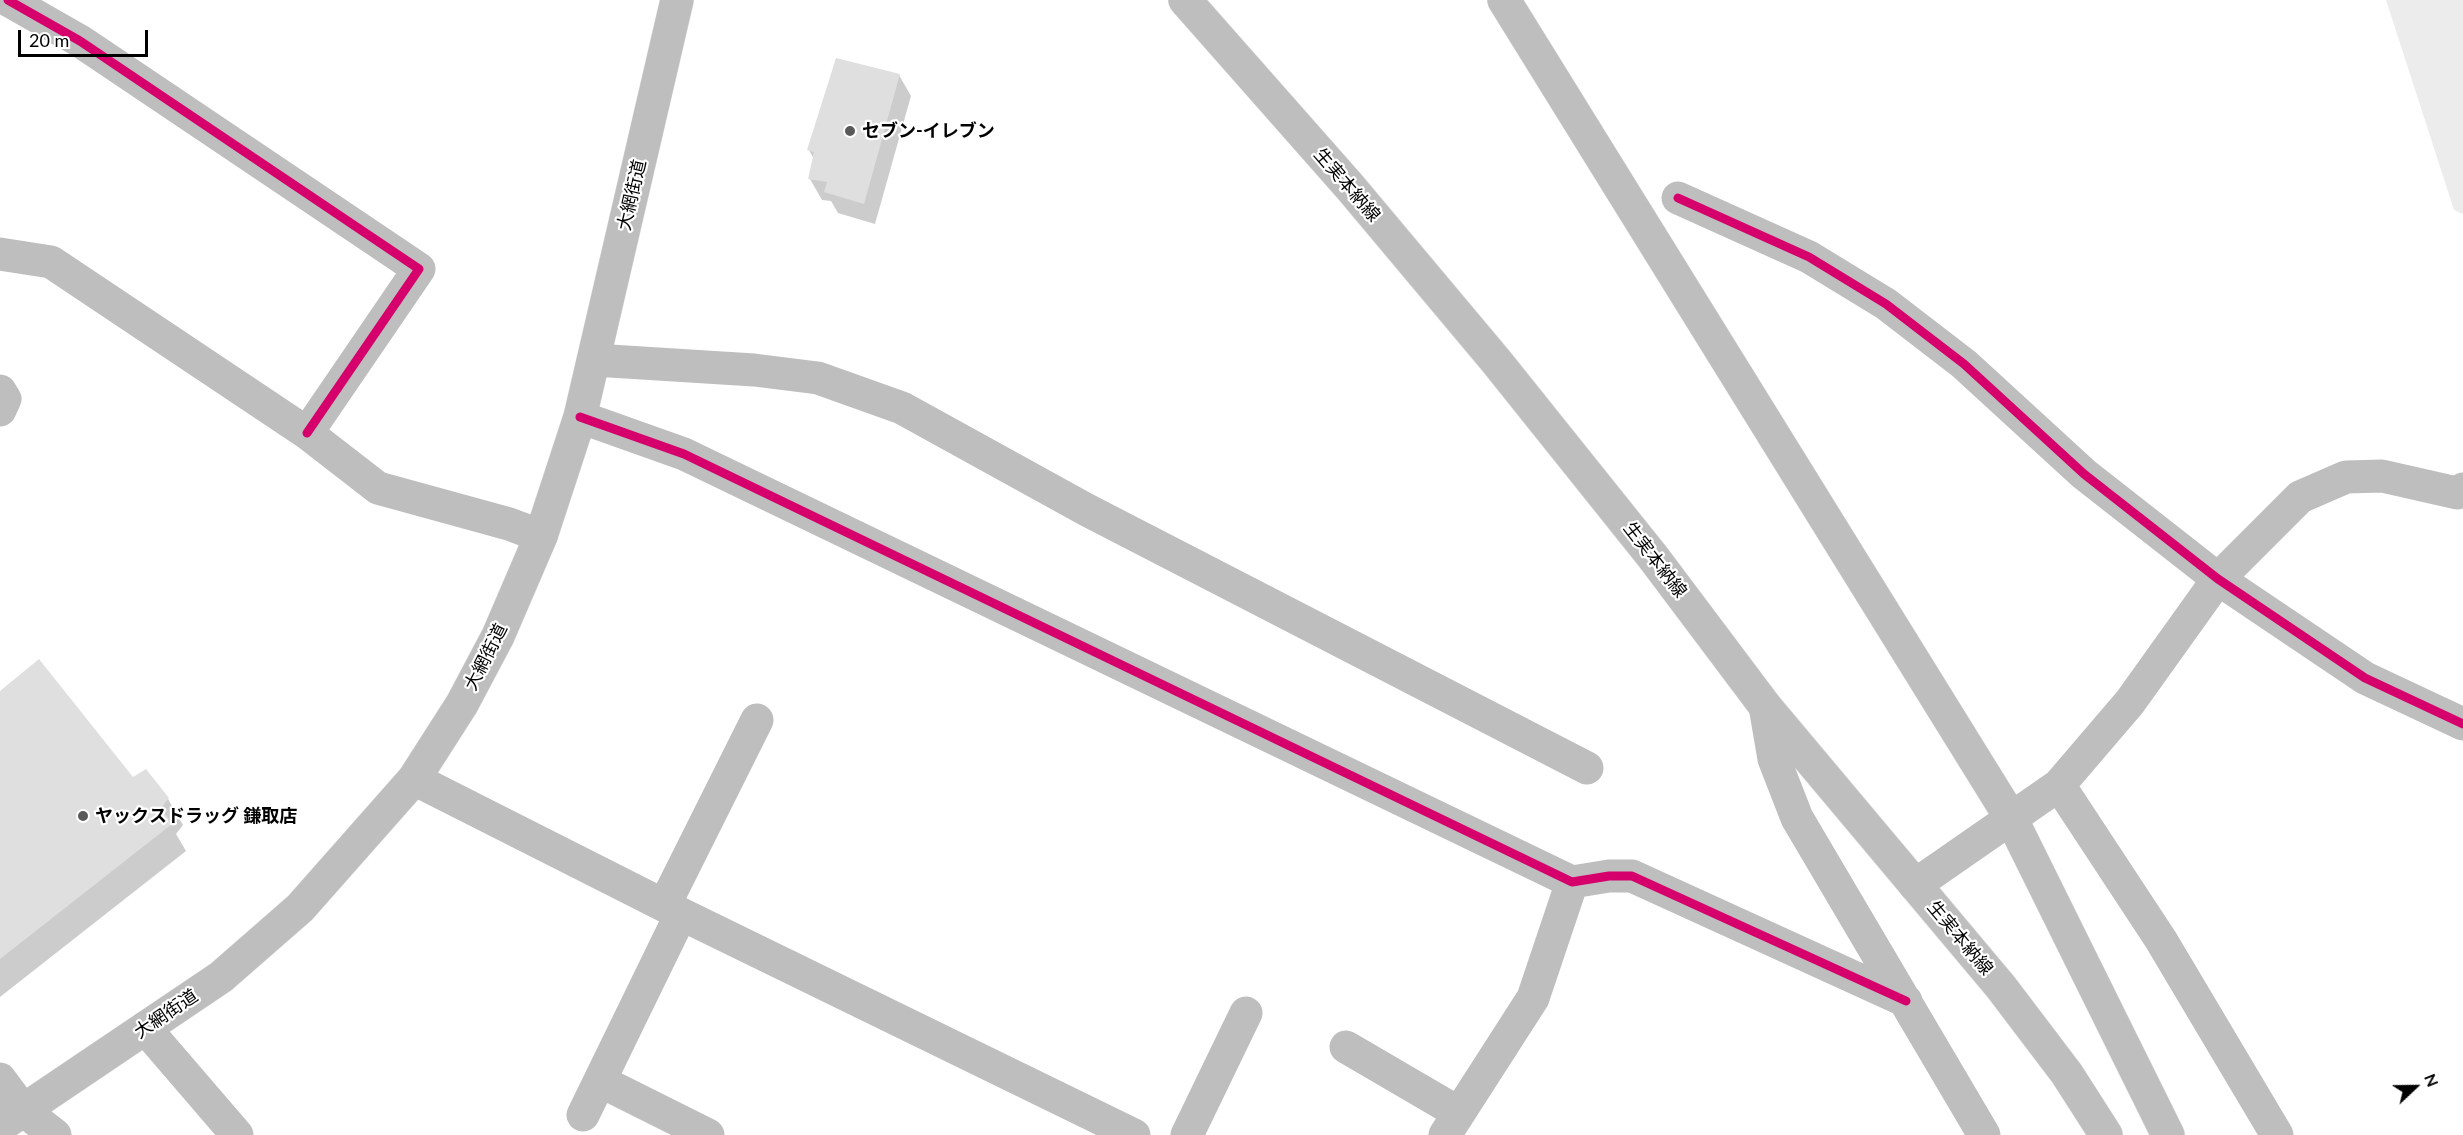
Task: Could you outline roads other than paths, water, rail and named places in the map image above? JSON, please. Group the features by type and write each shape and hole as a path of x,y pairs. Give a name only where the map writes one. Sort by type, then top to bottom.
{"street":[{"path":"8,0 80,41 419,269 307,432"},
{"name":"大網街道","path":"11,1118 221,977 300,908 414,779 462,704 498,636 541,536 580,417 677,0"},
{"name":"生実本納線","path":"1185,0 1350,187 1496,360 1653,557 1765,706 2027,1022 2067,1074 2106,1135"},
{"path":"1504,0 2011,818 2168,1135"},
{"path":"1678,198 1809,257 1886,304 1964,364 2084,474 2218,579 2365,678 2463,724"},
{"path":"0,254 51,262 307,432 378,488 508,524 541,536"},
{"path":"594,360 754,370 818,378 902,408 1087,510 1587,768"},
{"path":"0,391 5,399 0,410"},
{"path":"580,417 684,454 1572,882 1609,876 1632,876 1906,1001"},
{"path":"1915,885 2059,785 2130,702 2218,579 2300,497 2346,477 2382,476 2457,493 2463,489"},
{"path":"1765,706 1774,759 1797,818 1984,1135"},
{"path":"583,1115 758,720"},
{"path":"414,779 1134,1135"},
{"path":"2059,785 2161,940 2277,1135"},
{"path":"1346,1047 1452,1124 1533,998 1572,882"},
{"path":"1187,1135 1246,1013"},
{"path":"145,1028 237,1135"},
{"path":"0,1079 11,1118 56,1135"},
{"path":"600,1081 708,1135"}],"place":[{"name":"セブン-イレブン","path":"850,131"},
{"name":"ヤックスドラッグ 鎌取店","path":"83,816"}]}
